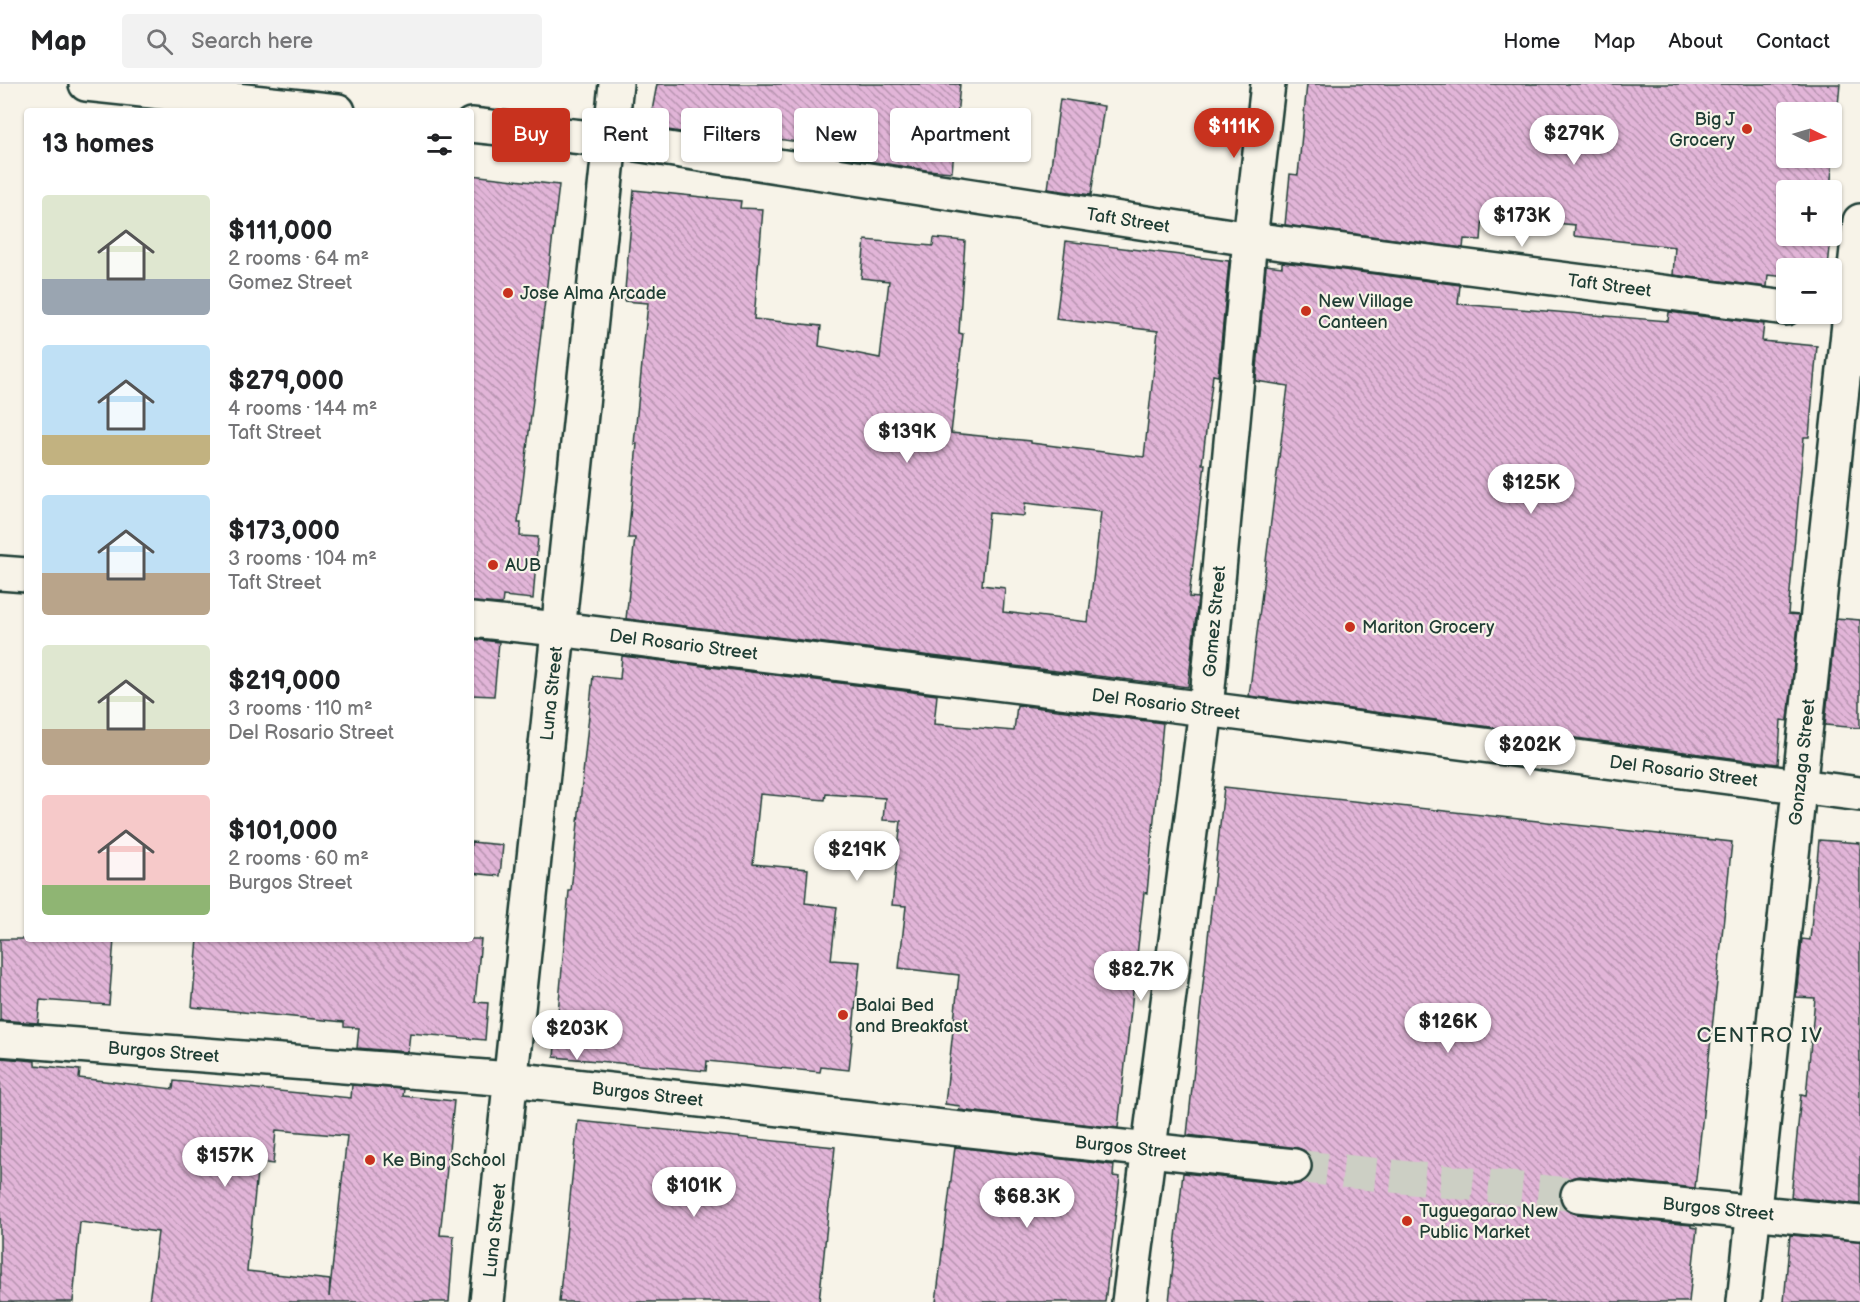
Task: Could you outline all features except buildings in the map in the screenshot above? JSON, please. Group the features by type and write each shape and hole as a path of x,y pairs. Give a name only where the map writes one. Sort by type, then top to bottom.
{"street":[{"path":"86,84 310,108"},
{"name":"Luna Street","path":"613,108 616,84"},
{"name":"Gomez Street","path":"1129,1302 1206,710 1250,239 1268,84"},
{"name":"Taft Street","path":"474,125 582,137"},
{"name":"Taft Street","path":"669,149 1250,239 1776,307"},
{"name":"Luna Street","path":"487,1302 608,162"},
{"name":"Gonzaga Street","path":"1744,1302 1846,316 1860,221"},
{"path":"0,573 24,575"},
{"name":"Del Rosario Street","path":"474,620 1206,710 1860,794"},
{"name":"Burgos Street","path":"0,1039 510,1079 1294,1166"},
{"name":"Burgos Street","path":"1578,1195 1860,1223"}],"tunnel":[{"path":"1294,1166 1578,1195"}],"place":[{"name":"Big J Grocery","path":"1747,129"},
{"name":"Jose Alma Arcade","path":"508,293"},
{"name":"New Village Canteen","path":"1306,311"},
{"name":"AUB","path":"493,565"},
{"name":"Mariton Grocery","path":"1350,627"},
{"name":"Balai Bed and Breakfast","path":"843,1015"},
{"name":"Ke Bing School","path":"370,1160"},
{"name":"Tuguegarao New Public Market","path":"1407,1221"}],"district":[{"name":"CENTRO IV","path":"1760,1035"}]}
